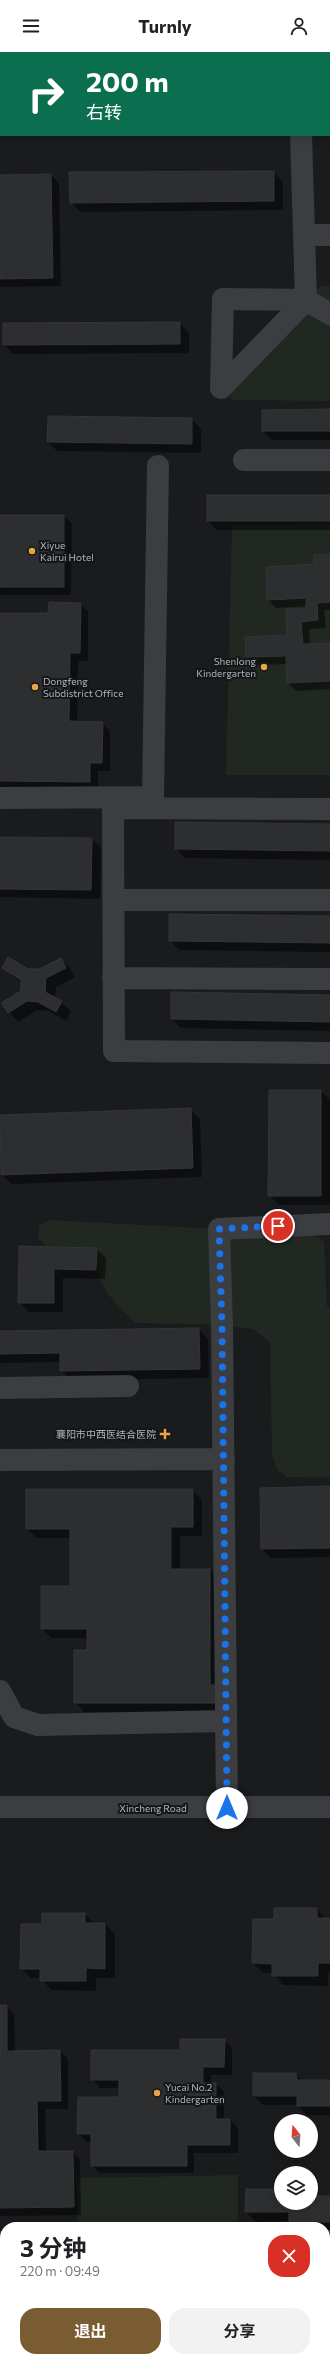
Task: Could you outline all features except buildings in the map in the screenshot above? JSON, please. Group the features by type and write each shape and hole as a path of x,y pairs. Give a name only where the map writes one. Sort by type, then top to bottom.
{"street":[{"path":"301,136 306,300 222,388 223,299 306,300 330,314"},
{"path":"304,235 330,235"},
{"path":"244,460 330,460"},
{"path":"0,798 153,797 158,466"},
{"path":"330,809 113,808 114,1051 330,1053"},
{"path":"114,900 330,900"},
{"path":"113,978 330,978"},
{"path":"227,1808 224,1459 219,1229 330,1224"},
{"path":"0,1388 128,1386"},
{"path":"0,1460 224,1459"},
{"path":"0,1691 14,1717 38,1725 226,1721"},
{"name":"Xincheng Road","path":"1,1807 330,1807"}],"shaded area":[{"path":"321,286 330,286 330,401 233,400 221,388"},
{"name":"Shenlong Kindergarten","path":"330,524 330,775 226,775 232,525"},
{"path":"50,1220 219,1229 308,1230 324,1242 327,1306 330,1309 330,1478 287,1477 277,1470 272,1454 270,1342 253,1329 222,1325 135,1323 111,1297 101,1282 97,1262 97,1248 48,1247 38,1238 39,1225"},
{"path":"238,2175 238,2222 78,2222 77,2178"}],"place":[{"name":"Xiyue Kairui Hotel","path":"32,551"},
{"name":"Shenlong Kindergarten","path":"264,667"},
{"name":"Dongfeng Subdistrict Office","path":"35,687"},
{"name":"襄阳市中西医结合医院","path":"165,1434"},
{"name":"Yucai No.2 Kindergarten","path":"157,2093"}],"route":[{"path":"227,1808 222,1325 219,1229 278,1226"}]}
